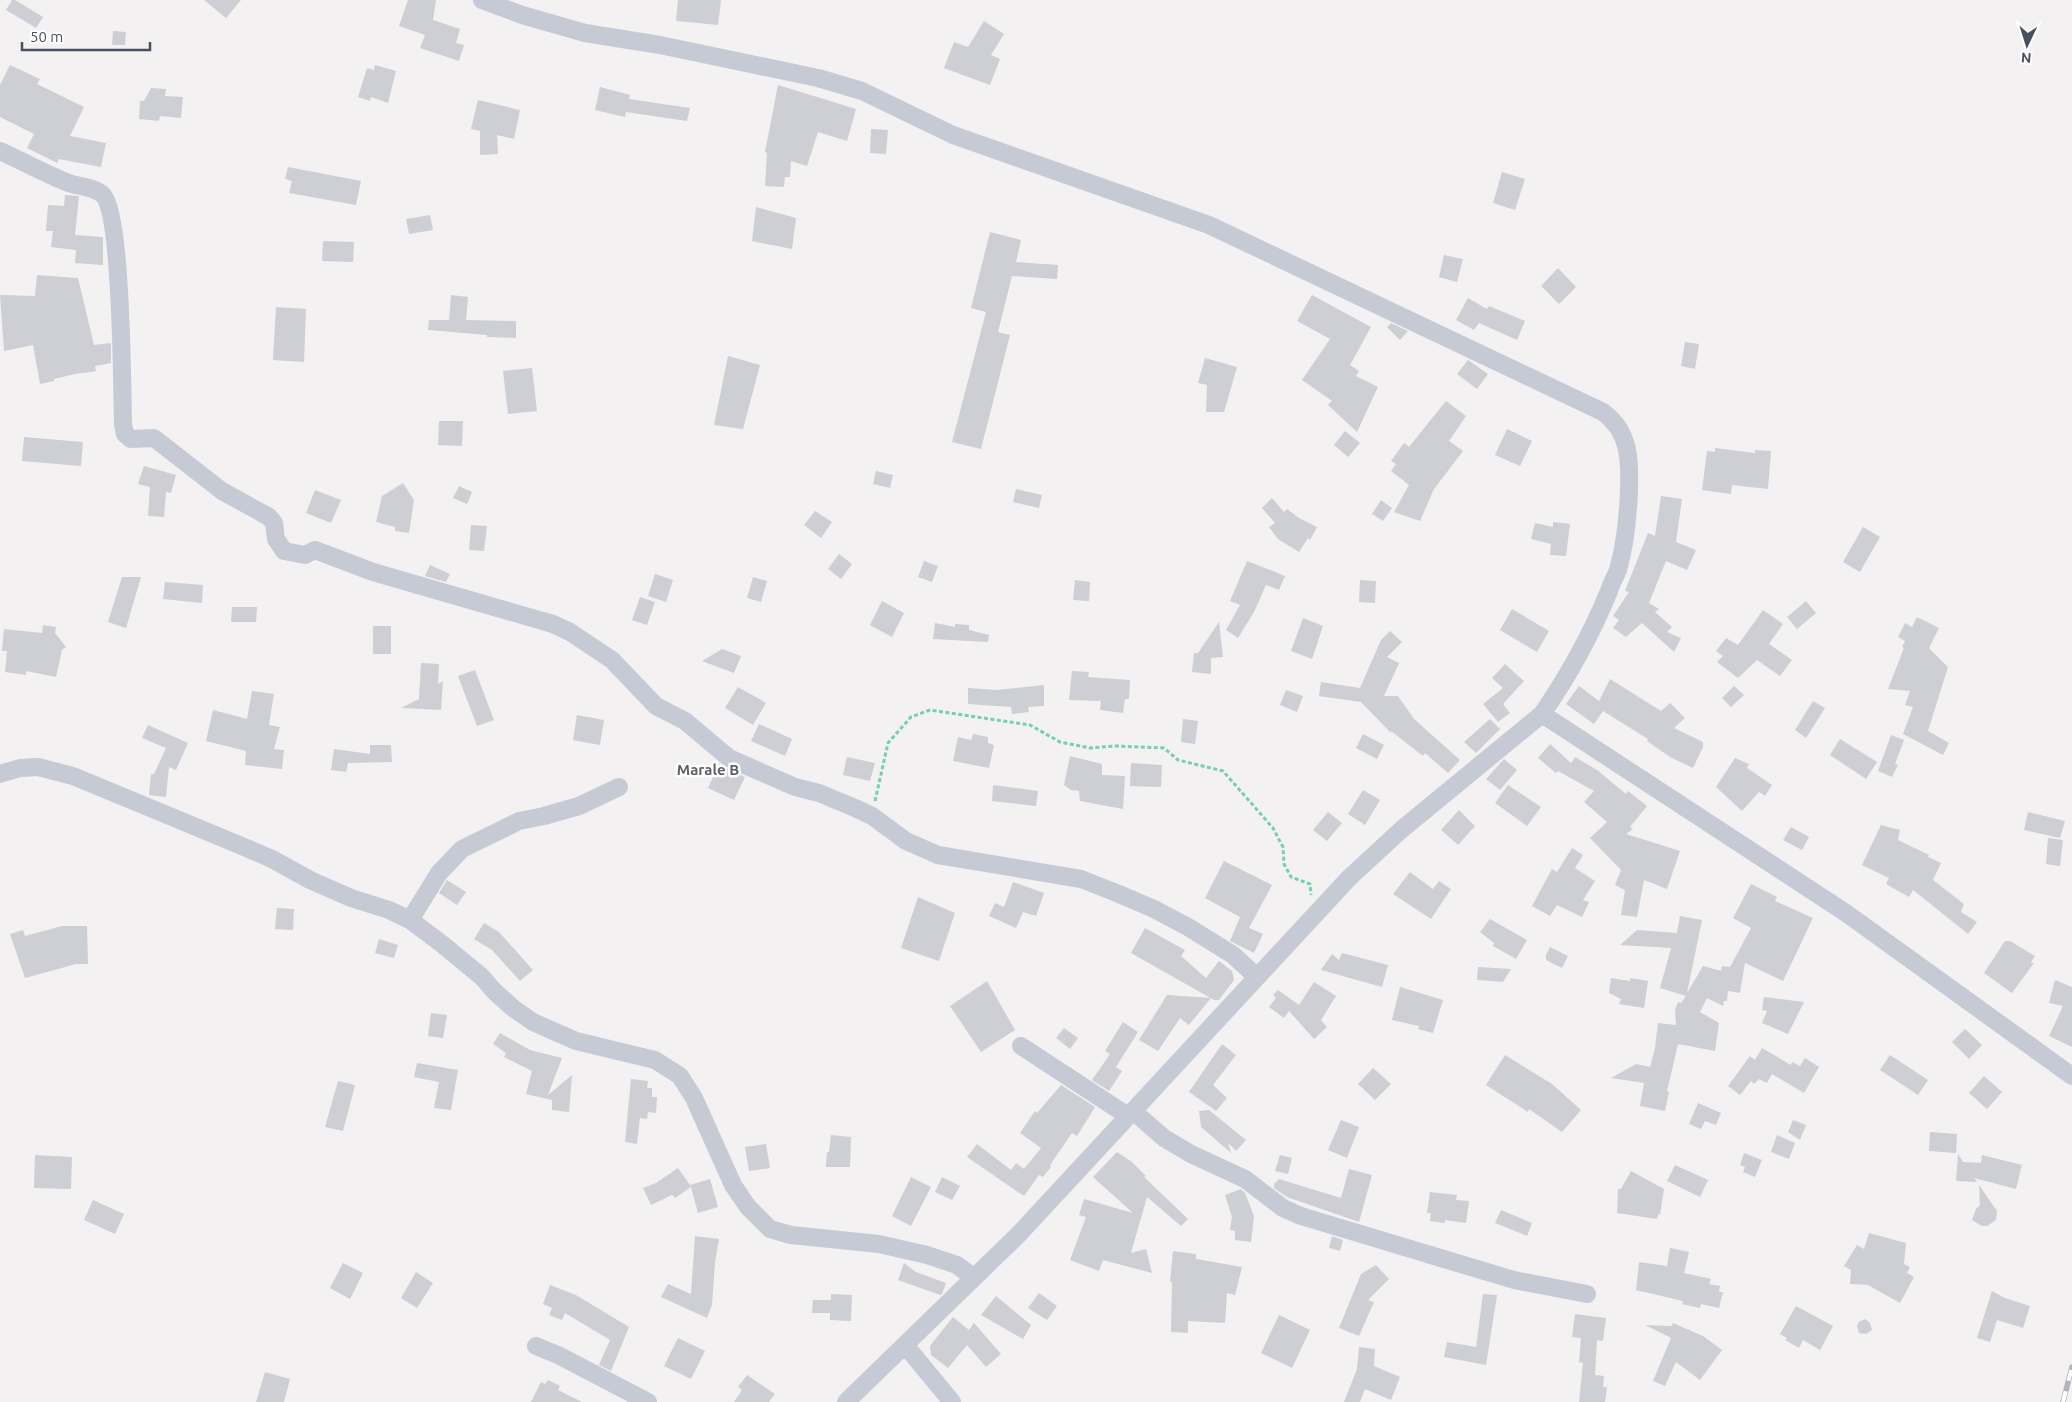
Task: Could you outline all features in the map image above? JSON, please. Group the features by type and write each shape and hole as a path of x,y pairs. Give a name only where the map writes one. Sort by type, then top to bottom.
{"street":[{"path":"482,0 522,15 585,33 660,45 818,78 862,91 953,135 1209,225 1603,412 1614,421 1625,440 1628,456 1629,496 1618,570 1591,632 1559,690 1542,714 1373,855 1314,915 1019,1234 846,1402"},
{"path":"0,151 66,182 94,189 104,195 110,208 120,291 123,424 125,434 131,439 154,438 222,491 269,517 274,523 276,539 284,551 305,555 315,550 373,572 553,624 570,632 612,660 656,706 685,721 729,758 767,776 795,787 819,793 872,816 906,841 938,855 1081,879 1119,894 1188,926 1233,955 1257,977"},
{"path":"1542,714 1846,913 2072,1076"},
{"path":"0,774 20,768 38,768 73,776 272,859 310,880 351,898 389,910 410,920 482,977 494,992 512,1008 533,1022 576,1041 655,1060 680,1076 694,1098 733,1185 748,1207 770,1229 791,1235 879,1244 927,1255 957,1266 974,1278"},
{"path":"410,920 439,873 462,849 519,821 579,806 619,787"},
{"path":"1021,1046 1131,1113 1164,1138 1191,1154 1245,1179 1283,1208 1302,1216 1514,1280 1587,1294"},
{"path":"905,1345 952,1402"},
{"path":"536,1346 558,1355 648,1402"}],"path":[{"path":"872,816 888,743 911,717 930,710 1030,725 1060,742 1090,748 1116,746 1164,748 1178,760 1224,771 1273,828 1282,847 1284,864 1291,877 1310,884 1314,915"}],"building":[{"path":"12,0 43,17 36,28 6,10"},
{"path":"204,0 241,0 226,18"},
{"path":"408,0 436,0 433,20 460,29 456,43 464,45 459,61 420,48 425,35 399,26"},
{"path":"678,0 721,0 718,25 676,21"},
{"path":"984,21 1004,34 991,55 1000,59 990,85 944,68 954,42 968,47"},
{"path":"113,31 126,32 125,45 112,45"},
{"path":"10,65 40,79 37,84 84,107 70,136 106,143 101,167 59,159 57,163 27,148 34,134 0,117 0,85"},
{"path":"375,65 396,71 388,103 371,97 370,101 358,97 367,68 374,70"},
{"path":"778,85 856,109 847,141 818,132 807,166 791,161 790,177 785,177 784,187 765,186 767,153 765,152"},
{"path":"600,87 630,95 629,99 690,108 687,121 626,112 625,117 595,110"},
{"path":"151,88 166,89 165,96 183,97 181,118 160,116 159,121 139,119 140,101 144,101"},
{"path":"478,100 520,110 514,139 497,135 498,154 480,155 480,131 471,129"},
{"path":"871,129 888,130 886,154 870,153"},
{"path":"288,167 361,181 356,205 289,193 292,181 285,179"},
{"path":"1502,172 1525,179 1515,210 1493,203"},
{"path":"65,195 79,196 75,235 103,237 103,265 75,263 76,250 51,247 53,231 46,231 48,205 64,206"},
{"path":"756,207 796,218 792,249 752,241"},
{"path":"430,215 433,230 409,234 406,219"},
{"path":"990,232 1021,240 1016,262 1058,265 1057,279 1012,276 998,332 1010,335 981,449 952,442 986,312 971,308"},
{"path":"323,241 354,242 353,262 322,261"},
{"path":"1444,255 1463,259 1457,282 1439,277"},
{"path":"1558,268 1576,287 1559,304 1541,286"},
{"path":"37,275 78,278 94,345 111,343 111,363 95,366 96,371 75,374 40,384 33,345 4,351 0,295 35,296"},
{"path":"451,295 468,297 466,320 516,321 516,338 487,337 487,335 428,330 429,320 449,320"},
{"path":"1312,295 1371,327 1350,365 1359,371 1356,376 1378,387 1357,432 1328,405 1332,401 1302,380 1330,339 1297,321"},
{"path":"1468,298 1487,309 1489,306 1525,321 1517,340 1479,323 1474,330 1456,320"},
{"path":"276,307 306,309 304,362 273,360"},
{"path":"1391,323 1408,331 1400,340 1387,327"},
{"path":"1685,342 1699,344 1695,369 1681,366"},
{"path":"728,356 760,365 743,429 714,425"},
{"path":"1205,358 1237,367 1224,412 1206,412 1207,385 1198,383"},
{"path":"1468,360 1488,374 1477,389 1457,374"},
{"path":"532,368 537,411 508,414 503,371"},
{"path":"1446,401 1466,416 1449,441 1463,451 1434,489 1420,521 1394,512 1409,485 1391,471 1396,464 1391,461 1404,443 1409,447"},
{"path":"439,421 463,421 462,446 438,445"},
{"path":"1507,429 1532,441 1520,466 1495,455"},
{"path":"1345,431 1360,443 1348,457 1334,445"},
{"path":"24,437 83,442 81,466 22,461"},
{"path":"1715,448 1755,453 1755,450 1771,451 1768,489 1732,485 1731,494 1702,490 1707,451 1715,452"},
{"path":"144,466 176,475 171,493 166,492 164,517 148,516 150,487 138,484"},
{"path":"876,471 893,475 890,488 873,484"},
{"path":"403,483 414,500 409,533 395,531 395,527 376,522 382,496"},
{"path":"459,486 472,492 467,504 453,498"},
{"path":"1016,489 1042,495 1039,508 1013,502"},
{"path":"315,490 341,500 331,523 306,513"},
{"path":"1661,496 1682,499 1676,542 1696,550 1687,570 1666,561 1649,603 1659,609 1655,612 1672,627 1667,632 1681,638 1674,652 1642,623 1626,637 1613,628 1619,620 1613,616 1629,592 1625,591 1648,533 1655,536"},
{"path":"1272,498 1284,512 1287,509 1299,518 1317,527 1310,540 1308,538 1299,552 1278,539 1269,527 1275,523 1262,508"},
{"path":"1381,500 1392,508 1383,521 1372,514"},
{"path":"815,511 832,522 821,538 804,525"},
{"path":"1553,522 1570,524 1566,556 1550,555 1551,544 1531,539 1535,523 1553,527"},
{"path":"471,525 487,526 484,551 469,550"},
{"path":"1863,527 1880,537 1860,572 1843,562"},
{"path":"839,554 852,564 841,579 828,569"},
{"path":"924,561 938,566 932,582 918,577"},
{"path":"1247,561 1285,576 1279,590 1266,585 1254,612 1238,638 1226,630 1240,605 1230,601"},
{"path":"430,565 450,574 446,582 425,576"},
{"path":"655,574 673,580 666,602 648,596"},
{"path":"122,577 141,577 126,628 108,622"},
{"path":"753,577 767,581 761,602 747,598"},
{"path":"1075,580 1090,582 1089,601 1073,600"},
{"path":"1360,580 1376,581 1375,603 1359,602"},
{"path":"165,582 203,585 202,603 163,599"},
{"path":"640,597 655,602 647,625 632,620"},
{"path":"882,601 904,613 892,637 870,625"},
{"path":"1806,601 1816,613 1797,629 1787,617"},
{"path":"232,607 257,607 256,622 231,622"},
{"path":"1512,609 1549,631 1537,652 1500,630"},
{"path":"1763,610 1783,624 1769,644 1792,660 1780,676 1757,660 1738,678 1717,662 1723,656 1716,651 1726,638 1738,645"},
{"path":"1917,617 1939,628 1929,648 1948,667 1928,731 1949,743 1943,755 1903,734 1913,707 1905,705 1910,691 1888,689 1904,648 1902,647 1905,641 1898,637 1905,623 1912,627"},
{"path":"1303,618 1323,626 1312,659 1291,651"},
{"path":"1219,622 1223,657 1211,658 1211,674 1192,672 1194,653 1198,653"},
{"path":"935,623 955,627 955,624 969,625 969,630 989,635 988,642 933,639"},
{"path":"43,625 56,627 55,633 66,647 62,650 56,677 26,671 26,675 5,672 7,651 2,651 4,629 42,633"},
{"path":"373,626 391,626 391,654 373,654"},
{"path":"1390,631 1402,642 1387,657 1399,663 1384,696 1398,696 1414,719 1460,760 1448,773 1425,753 1423,756 1391,731 1391,733 1361,702 1319,696 1321,682 1360,688 1381,640"},
{"path":"722,649 741,656 734,673 702,661"},
{"path":"421,663 439,664 438,684 443,681 441,710 401,708 419,699"},
{"path":"1505,664 1524,681 1503,704 1510,713 1498,722 1483,704 1503,688 1492,678"},
{"path":"475,670 494,720 477,726 458,676"},
{"path":"1072,671 1089,672 1088,677 1130,680 1129,699 1125,699 1123,713 1100,710 1101,701 1069,700"},
{"path":"1610,679 1661,711 1670,703 1685,718 1674,728 1703,742 1703,747 1693,768 1670,757 1647,741 1648,739 1603,711 1594,724 1566,704 1579,686 1599,701"},
{"path":"1044,685 1044,706 1028,707 1029,712 1012,714 1011,707 968,704 968,688 997,690"},
{"path":"1734,686 1744,695 1731,707 1722,698"},
{"path":"738,687 766,703 753,725 725,708"},
{"path":"1286,690 1303,696 1297,712 1280,705"},
{"path":"252,691 274,694 269,725 280,727 274,749 284,750 282,769 245,765 246,751 206,741 213,710 247,719"},
{"path":"1813,701 1825,708 1806,738 1795,730"},
{"path":"577,715 604,720 600,745 573,740"},
{"path":"1183,719 1198,721 1195,744 1181,742"},
{"path":"1490,719 1500,729 1476,753 1464,742"},
{"path":"759,724 792,739 785,756 751,741"},
{"path":"148,725 188,743 176,770 169,767 166,797 149,795 151,774 154,774 166,748 142,738"},
{"path":"973,734 988,737 988,743 994,745 989,768 953,761 958,737 971,740"},
{"path":"1363,734 1384,745 1377,759 1356,748"},
{"path":"1891,735 1904,740 1895,764 1898,765 1892,777 1878,771"},
{"path":"1840,739 1877,762 1866,779 1830,755"},
{"path":"1550,744 1571,763 1575,757 1597,770 1626,794 1628,791 1647,806 1630,827 1633,829 1626,834 1680,851 1667,889 1644,880 1637,917 1621,915 1625,890 1615,885 1621,870 1590,838 1607,822 1584,802 1594,791 1558,771 1556,773 1538,758"},
{"path":"370,745 391,745 392,762 348,763 346,772 331,770 334,749 370,754"},
{"path":"1070,756 1102,764 1102,775 1125,776 1123,809 1080,801 1079,791 1071,790 1064,785"},
{"path":"847,757 875,763 870,781 843,775"},
{"path":"1735,758 1749,764 1747,768 1772,785 1765,796 1759,792 1742,811 1716,787"},
{"path":"1504,759 1517,770 1500,790 1486,779"},
{"path":"1131,763 1162,765 1161,787 1130,786"},
{"path":"719,764 745,777 734,800 708,788"},
{"path":"993,785 1038,791 1036,806 992,801"},
{"path":"1508,785 1541,807 1527,826 1495,803"},
{"path":"1363,790 1380,800 1365,825 1348,814"},
{"path":"1459,810 1475,826 1458,845 1441,830"},
{"path":"1328,812 1342,823 1327,841 1313,830"},
{"path":"2028,812 2065,821 2060,838 2024,830"},
{"path":"1881,825 1900,830 1898,840 1941,863 1933,880 1964,904 1961,912 1977,922 1968,934 1913,890 1909,897 1886,884 1889,878 1862,865"},
{"path":"1791,827 1809,837 1802,850 1783,840"},
{"path":"2048,838 2063,840 2060,866 2046,864"},
{"path":"1572,848 1583,855 1575,868 1595,881 1583,900 1589,902 1582,917 1557,905 1550,916 1532,906 1552,869 1557,872"},
{"path":"1224,861 1272,885 1249,928 1263,934 1254,953 1230,941 1240,917 1205,898"},
{"path":"1410,872 1433,889 1439,881 1451,889 1431,919 1393,894"},
{"path":"447,880 466,892 457,905 439,893"},
{"path":"1013,882 1044,893 1036,916 1023,912 1016,928 989,916 995,903 1004,907"},
{"path":"1751,884 1777,897 1775,901 1813,918 1783,981 1745,963 1740,993 1728,991 1727,1001 1724,1001 1723,1006 1707,998 1700,1012 1719,1023 1715,1051 1678,1044 1667,1091 1669,1092 1665,1111 1640,1106 1644,1083 1611,1078 1636,1064 1650,1067 1655,1048 1658,1023 1676,1025 1675,1010 1678,1002 1681,1003 1686,996 1660,988 1671,948 1620,945 1637,930 1677,933 1680,916 1702,920 1687,993 1703,966 1721,971 1722,966 1730,967 1751,928 1733,918"},
{"path":"918,897 955,913 939,961 901,948"},
{"path":"277,908 294,909 293,930 275,929"},
{"path":"1490,919 1527,940 1516,959 1493,946 1494,943 1480,932"},
{"path":"484,923 499,932 533,970 520,981 492,950 474,939"},
{"path":"62,926 87,926 88,964 76,964 25,978 10,934 23,930 25,936"},
{"path":"1145,928 1185,950 1181,956 1206,978 1219,961 1232,971 1234,980 1219,1000 1214,1000 1131,953"},
{"path":"379,939 398,945 394,958 375,953"},
{"path":"2005,941 2010,941 2035,956 2031,962 2034,963 2012,993 1984,973"},
{"path":"1550,947 1568,956 1562,968 1546,960"},
{"path":"1342,953 1388,965 1382,987 1321,970 1332,954 1339,960"},
{"path":"1478,967 1511,969 1503,982 1477,980"},
{"path":"1611,978 1630,981 1630,978 1648,981 1644,1008 1619,1004 1621,999 1609,993"},
{"path":"2055,980 2072,987 2072,1047 2049,1036 2063,1006 2049,1003"},
{"path":"987,981 1015,1030 981,1052 950,1006"},
{"path":"1314,982 1336,996 1321,1020 1327,1027 1314,1039 1289,1011 1284,1018 1269,1007 1276,998 1273,995 1278,990 1299,1005"},
{"path":"1400,987 1443,1000 1433,1033 1418,1029 1419,1026 1392,1020"},
{"path":"1167,995 1211,998 1189,1025 1180,1018 1158,1051 1139,1040"},
{"path":"1764,997 1804,1002 1788,1034 1762,1023 1767,1011 1762,1010"},
{"path":"431,1013 447,1015 443,1038 428,1036"},
{"path":"1123,1022 1138,1032 1116,1067 1122,1071 1109,1091 1092,1080 1110,1054 1105,1051"},
{"path":"1064,1028 1078,1038 1070,1049 1056,1038"},
{"path":"1965,1029 1982,1045 1969,1059 1952,1042"},
{"path":"500,1033 530,1050 562,1058 548,1095 572,1075 569,1112 552,1110 552,1100 526,1094 532,1071 504,1057 506,1053 493,1044"},
{"path":"1222,1044 1236,1055 1213,1085 1227,1098 1216,1111 1189,1092"},
{"path":"1762,1048 1791,1065 1792,1062 1800,1066 1805,1058 1819,1067 1804,1093 1772,1074 1767,1083 1759,1079 1754,1084 1751,1081 1740,1095 1728,1086 1750,1056 1755,1060"},
{"path":"1505,1055 1552,1084 1581,1110 1562,1132 1529,1109 1528,1112 1486,1085"},
{"path":"1890,1055 1928,1080 1918,1095 1880,1070"},
{"path":"417,1063 458,1070 451,1110 434,1108 439,1082 414,1077"},
{"path":"1373,1068 1391,1084 1375,1100 1358,1084"},
{"path":"1984,1076 2002,1092 1987,1109 1969,1093"},
{"path":"631,1079 648,1081 647,1088 652,1088 652,1097 657,1097 656,1113 648,1112 647,1119 640,1118 637,1144 625,1142"},
{"path":"338,1081 355,1085 343,1131 325,1127"},
{"path":"1061,1085 1095,1107 1077,1136 1072,1133 1050,1165 1051,1167 1043,1177 1039,1175 1024,1196 967,1157 977,1144 1011,1170 1016,1163 1024,1169 1041,1148 1020,1133 1035,1111 1037,1113"},
{"path":"1698,1103 1721,1113 1716,1125 1705,1121 1701,1129 1689,1124"},
{"path":"1209,1110 1246,1140 1236,1151 1228,1143 1231,1153 1201,1127 1199,1111"},
{"path":"1341,1120 1359,1127 1347,1158 1328,1150"},
{"path":"1793,1120 1806,1125 1800,1140 1788,1132"},
{"path":"1930,1132 1957,1134 1956,1153 1929,1151"},
{"path":"831,1135 851,1137 850,1167 826,1167"},
{"path":"1777,1135 1795,1143 1789,1159 1771,1152"},
{"path":"766,1144 770,1168 749,1171 745,1147"},
{"path":"1117,1152 1132,1162 1146,1176 1144,1177 1188,1219 1181,1226 1147,1197 1131,1253 1146,1249 1152,1273 1103,1260 1099,1271 1070,1260 1086,1217 1079,1215 1084,1199 1133,1213 1093,1177"},
{"path":"1744,1153 1762,1160 1755,1177 1743,1172 1745,1167 1740,1165"},
{"path":"1958,1154 1963,1162 1981,1163 1982,1155 2022,1165 2016,1189 1974,1178 1977,1182 1956,1181"},
{"path":"35,1155 72,1157 71,1189 34,1188"},
{"path":"1280,1155 1292,1158 1288,1174 1275,1171"},
{"path":"1675,1165 1708,1180 1700,1197 1667,1181"},
{"path":"678,1168 690,1185 710,1179 718,1207 698,1213 691,1187 675,1198 672,1195 651,1205 643,1188 656,1183"},
{"path":"1349,1169 1372,1175 1359,1222 1287,1197 1274,1188 1274,1184 1279,1179 1341,1198"},
{"path":"1631,1171 1664,1189 1660,1215 1658,1214 1657,1219 1617,1213 1618,1189 1621,1189"},
{"path":"911,1177 931,1187 911,1226 892,1216"},
{"path":"942,1177 960,1186 952,1200 935,1192"},
{"path":"1979,1185 1997,1211 1996,1220 1987,1226 1982,1226 1972,1220 1976,1209 1980,1205"},
{"path":"1241,1189 1245,1193 1254,1216 1251,1242 1235,1240 1235,1231 1230,1230 1232,1217 1225,1195"},
{"path":"1430,1192 1457,1195 1456,1200 1469,1201 1466,1223 1445,1220 1445,1223 1430,1221 1431,1213 1427,1213"},
{"path":"93,1200 124,1214 115,1234 84,1220"},
{"path":"1501,1210 1532,1223 1527,1236 1495,1223"},
{"path":"1869,1233 1906,1243 1904,1264 1910,1267 1907,1273 1914,1277 1900,1303 1868,1285 1850,1284 1851,1270 1844,1266 1857,1245 1864,1249"},
{"path":"695,1236 719,1239 715,1262 712,1305 707,1318 661,1297 668,1284 691,1294"},
{"path":"1332,1236 1343,1240 1340,1251 1329,1248"},
{"path":"1670,1248 1689,1252 1684,1273 1711,1279 1709,1284 1720,1286 1719,1292 1723,1292 1719,1308 1701,1304 1700,1308 1682,1304 1683,1301 1636,1290 1639,1262 1667,1266"},
{"path":"1173,1251 1196,1254 1196,1259 1242,1267 1235,1295 1227,1293 1225,1323 1188,1321 1188,1333 1171,1332 1172,1282 1170,1282"},
{"path":"343,1263 363,1273 350,1299 330,1288"},
{"path":"904,1263 916,1272 946,1283 942,1294 940,1295 898,1280"},
{"path":"1376,1265 1389,1279 1368,1300 1374,1302 1359,1336 1339,1328 1361,1274"},
{"path":"416,1272 433,1283 417,1308 401,1298"},
{"path":"550,1285 576,1295 629,1327 611,1371 599,1365 610,1340 565,1313 562,1320 549,1315 552,1308 543,1304"},
{"path":"1992,1291 2005,1298 2030,1306 2023,1328 1997,1320 1990,1342 1977,1338"},
{"path":"1039,1293 1057,1306 1047,1320 1028,1308"},
{"path":"831,1294 852,1295 851,1321 830,1320 830,1313 812,1313 813,1300 831,1300"},
{"path":"1483,1294 1497,1295 1486,1365 1444,1357 1447,1342 1476,1347"},
{"path":"996,1296 1031,1325 1023,1339 981,1315"},
{"path":"1796,1306 1833,1326 1820,1350 1803,1340 1799,1348 1785,1340 1787,1338 1780,1334"},
{"path":"1575,1314 1606,1318 1603,1341 1597,1340 1595,1375 1604,1376 1603,1387 1607,1387 1605,1402 1579,1402 1583,1363 1579,1362 1581,1338 1572,1337"},
{"path":"1279,1315 1310,1330 1292,1368 1261,1353"},
{"path":"953,1317 969,1330 974,1323 1001,1354 986,1367 967,1345 948,1368 931,1355 930,1346"},
{"path":"1865,1319 1870,1323 1872,1330 1866,1334 1859,1333 1857,1326 1859,1322"},
{"path":"1673,1323 1703,1336 1722,1350 1700,1380 1676,1362 1665,1386 1653,1381 1671,1338 1645,1325 1672,1326"},
{"path":"678,1338 705,1351 691,1379 664,1366"},
{"path":"1359,1347 1375,1349 1374,1366 1400,1377 1391,1400 1365,1389 1360,1402 1344,1402 1357,1369"},
{"path":"265,1372 290,1379 284,1402 256,1402"},
{"path":"747,1375 775,1394 769,1402 734,1402 742,1390 738,1387"},
{"path":"548,1380 560,1386 558,1390 582,1402 531,1402 541,1382 545,1384"}],"railway":[{"path":"2063,1402 2072,1367"}],"district":[{"name":"Marale B","path":"708,770"}]}
